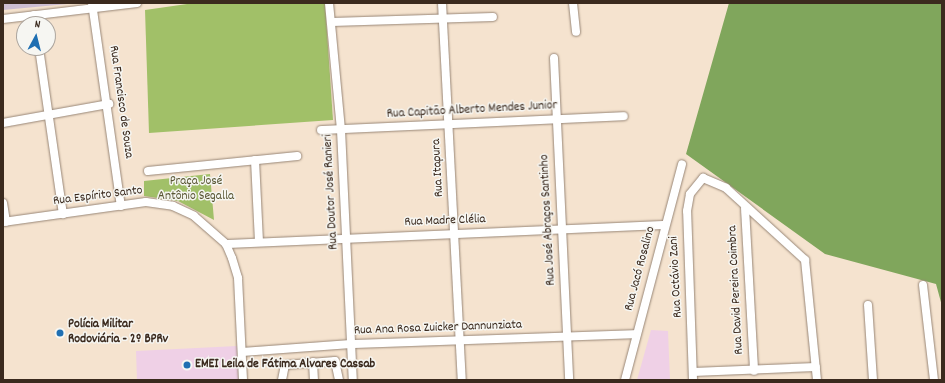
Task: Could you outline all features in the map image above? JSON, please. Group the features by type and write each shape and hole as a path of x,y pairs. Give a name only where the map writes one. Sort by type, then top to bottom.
{"street":[{"path":"3,19 93,6 137,3"},
{"name":"Rua Doutor José Ranieri","path":"329,3 341,130 353,380"},
{"name":"Rua Itapura","path":"442,3 462,380"},
{"path":"573,3 576,32"},
{"name":"Rua Francisco de Souza","path":"93,6 109,104 121,206"},
{"path":"332,22 493,16"},
{"path":"40,56 63,214"},
{"name":"Rua José Abraços Santinho","path":"554,58 560,229 568,336 569,380"},
{"path":"3,123 49,116 109,104"},
{"name":"Rua Capitão Alberto Mendes Junior","path":"321,130 624,116"},
{"path":"148,171 297,156"},
{"path":"255,160 259,241"},
{"name":"Rua Jacó Rosalino","path":"625,380 682,164"},
{"name":"Rua Octávio Zani","path":"693,376 687,211 690,194 703,178 722,185 745,208"},
{"name":"Rua Espírito Santo","path":"4,222 160,202 194,216 226,244"},
{"path":"3,203 4,222"},
{"path":"745,208 801,254 808,269 817,380"},
{"name":"Rua David Pereira Coimbra","path":"745,208 754,370"},
{"name":"Rua Madre Clélia","path":"226,244 259,241 665,225"},
{"path":"226,244 238,278 243,380"},
{"path":"923,285 934,380"},
{"path":"868,305 873,380"},
{"name":"Rua Ana Rosa Zuicker Dannunziata","path":"242,352 352,344 461,339 636,334"},
{"path":"297,348 297,362"},
{"path":"282,380 282,367 297,362 337,362 339,380"},
{"path":"313,362 314,380"},
{"path":"693,376 754,370 816,367"}],"shaded area":[{"path":"3,3 78,3 3,10"},
{"path":"651,330 668,331 670,380 637,380"},
{"name":"EMEI Leila de Fátima Alvares Cassab","path":"237,346 239,380 137,380 136,351"}],"green space":[{"path":"194,3 325,3 333,120 149,133 145,10"},
{"path":"729,3 942,3 942,306 936,284 825,254 686,154"},
{"name":"Praça José Antônio Segalla","path":"210,174 214,220 178,201 144,196 144,181"}],"place":[{"name":"Polícia Militar Rodoviária - 2º BPRv","path":"60,333"},
{"name":"EMEI Leila de Fátima Alvares Cassab","path":"187,365"}]}
